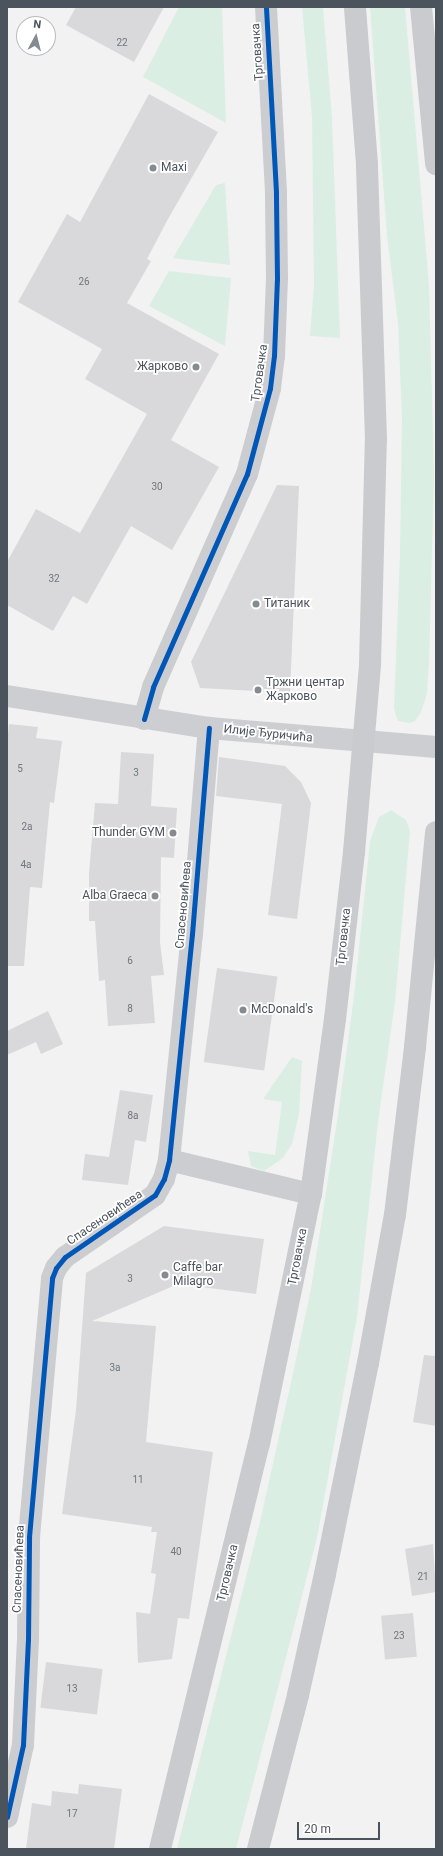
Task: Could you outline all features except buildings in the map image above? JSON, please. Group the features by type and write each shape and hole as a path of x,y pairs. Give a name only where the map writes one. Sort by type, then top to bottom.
{"main road":[{"name":"Трговачка","path":"160,1849 261,1436 311,1194 335,1019 364,742 374,572 376,439 367,164 355,7"},
{"path":"421,7 436,164"},
{"path":"258,1849 298,1695 325,1574 368,1363 395,1215 415,1047 436,832"}],"street":[{"name":"Трговачка","path":"144,719 153,687 247,474 270,388 274,356 277,279 276,192 266,7"},
{"name":"Илије Ђуричића","path":"7,696 144,719 209,728 436,747"},
{"name":"Спасеновићева","path":"7,1817 23,1745 28,1640 29,1538 52,1278 56,1268 65,1257 155,1195 164,1179 169,1160 192,941 209,728"},
{"path":"169,1160 311,1194"}],"green space":[{"path":"179,7 222,7 226,123 143,77"},
{"path":"302,7 323,7 332,118 340,338 310,336 314,284 312,117"},
{"path":"370,7 405,7 429,285 434,475 429,663 427,694 421,712 415,721 409,723 398,721 394,709 400,553 402,417 398,323 387,236"},
{"path":"225,183 230,265 173,258 216,185"},
{"path":"169,271 231,278 225,346 149,306"},
{"path":"391,810 406,820 410,831 395,1002 378,1122 357,1317 317,1538 236,1849 177,1849 260,1522 311,1289 338,1115 354,996 370,841 379,817"},
{"path":"292,1057 302,1061 299,1114 292,1144 283,1158 264,1171 251,1166 248,1151 275,1155 282,1102 263,1099"}],"cycle path":[{"path":"144,719 153,687 247,474 270,388 274,356 277,279 276,192 266,7"},
{"path":"7,1817 23,1745 28,1640 29,1537 52,1278 56,1268 65,1257 155,1195 164,1179 169,1160 192,934 209,728"}],"place":[{"name":"Maxi","path":"153,168"},
{"name":"Жарково","path":"196,367"},
{"name":"Титаник","path":"256,604"},
{"name":"Тржни центар Жарково","path":"258,690"},
{"name":"Thunder GYM","path":"173,833"},
{"name":"Alba Graeca","path":"155,896"},
{"name":"McDonald's","path":"243,1010"},
{"name":"Caffe bar Milagro","path":"165,1275"}]}
